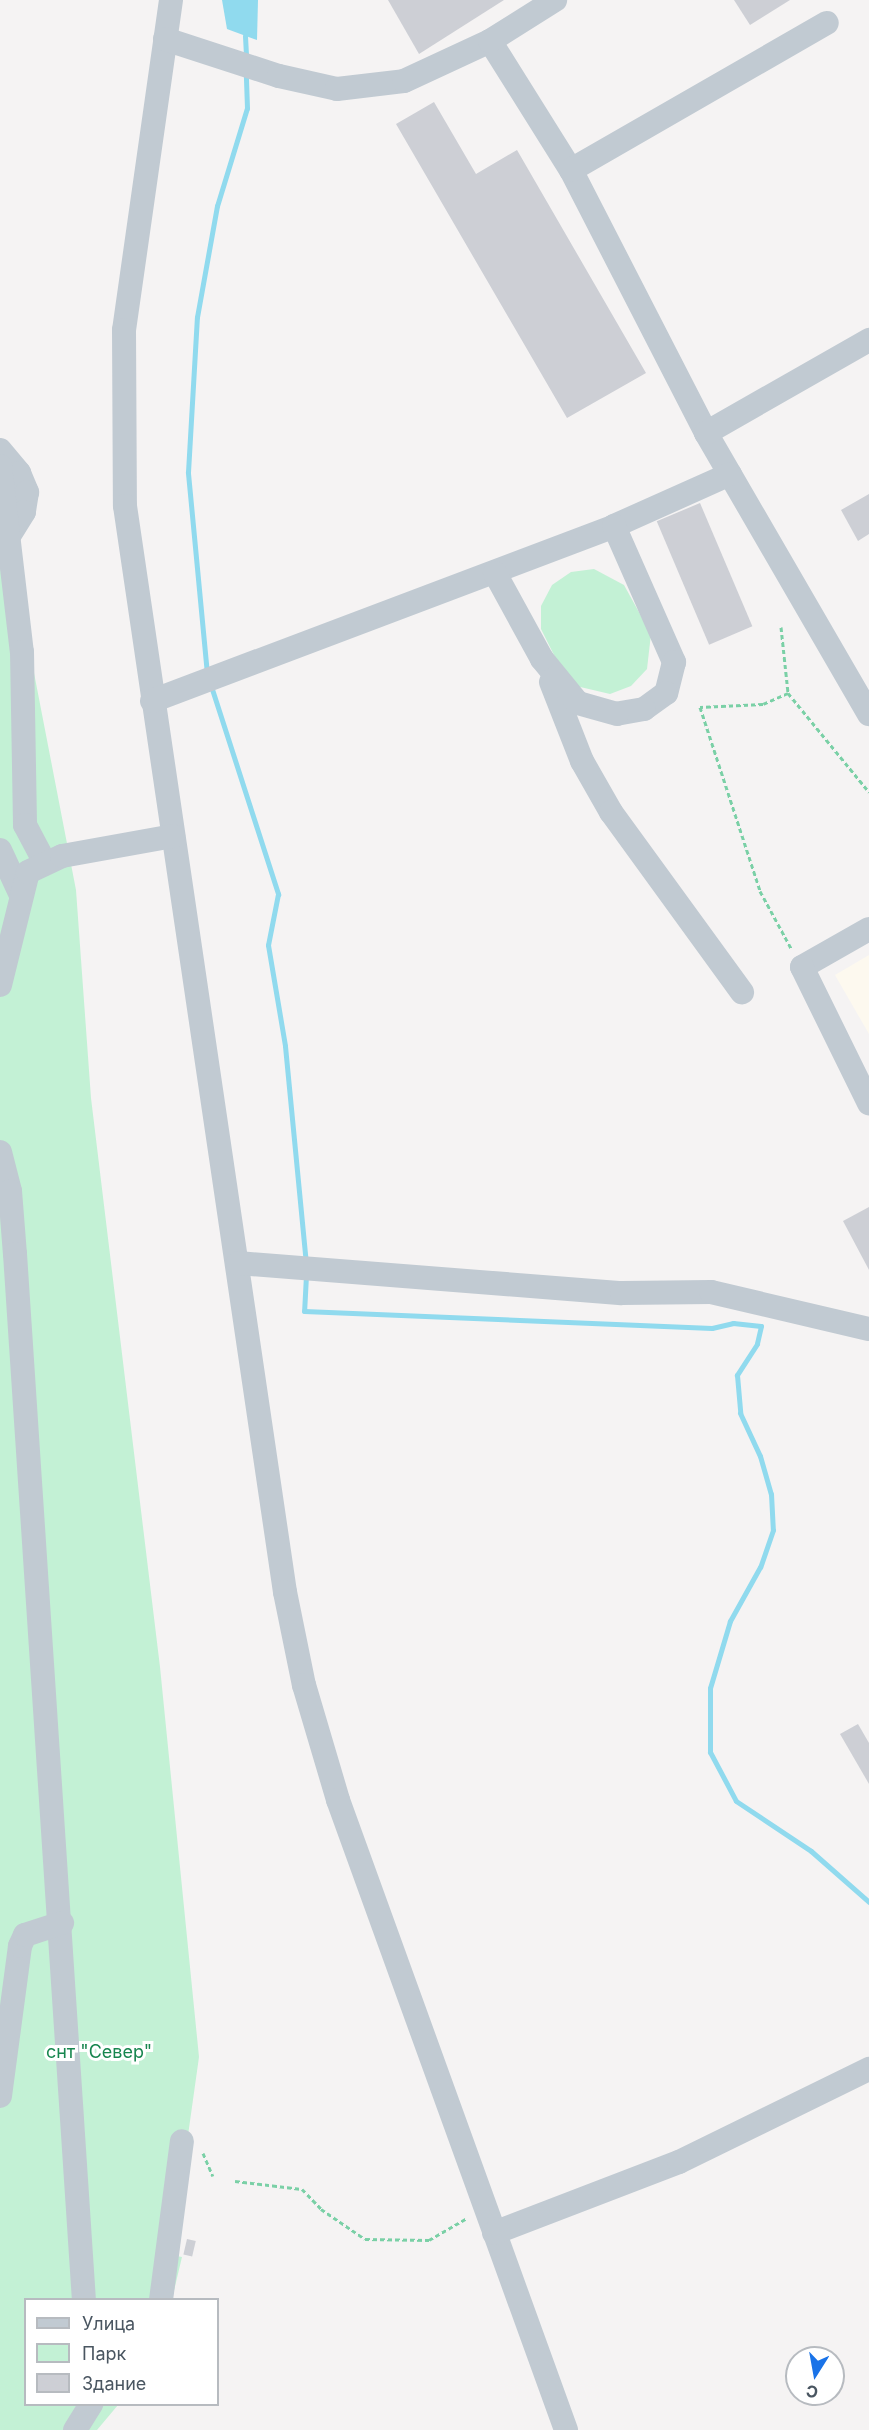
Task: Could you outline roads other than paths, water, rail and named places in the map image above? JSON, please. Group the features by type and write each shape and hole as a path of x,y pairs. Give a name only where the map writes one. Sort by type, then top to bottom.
{"street":[{"path":"171,0 134,240 123,383 125,506 285,1592 304,1686 338,1800 566,2430"},
{"path":"165,39 279,76 337,88 404,81 490,41 555,0"},
{"path":"571,170 827,23"},
{"path":"490,41 571,170 706,433 869,714"},
{"path":"706,433 869,340"},
{"path":"0,450 20,473 27,492 24,512 6,541"},
{"path":"0,466 6,541 22,652 24,825 44,861"},
{"path":"152,701 495,573 614,526 730,474"},
{"path":"542,659 578,703 617,714 644,709 666,693 674,663 614,526"},
{"path":"495,573 542,659 582,760 611,812 742,992"},
{"path":"0,985 20,893 28,872 44,861 173,836"},
{"path":"0,850 20,893"},
{"path":"869,929 802,967 869,1103"},
{"path":"0,1152 10,1191 62,1923 70,2146 84,2298"},
{"path":"238,1263 622,1293 711,1292 869,1329"},
{"path":"0,2096 20,1946 25,1935 62,1923"},
{"path":"490,2223 679,2162 869,2069"},
{"path":"161,2298 182,2141"},
{"path":"75,2430 90,2406"}],"water":[{"path":"222,0 258,0 257,40 227,29"}],"waterway":[{"path":"245,36 246,58"},
{"path":"207,674 188,472 197,317 217,206 247,108 246,74"},
{"path":"211,686 278,894 268,945 285,1046 306,1263"},
{"path":"306,1275 304,1311 712,1328 733,1323 761,1326 757,1344 737,1375 740,1413 760,1456 771,1494 773,1530 760,1567 730,1621 710,1688 710,1752 736,1801 811,1851 869,1902"}],"park label":[{"name":"снт \"Север\"","path":"99,2052"}]}
